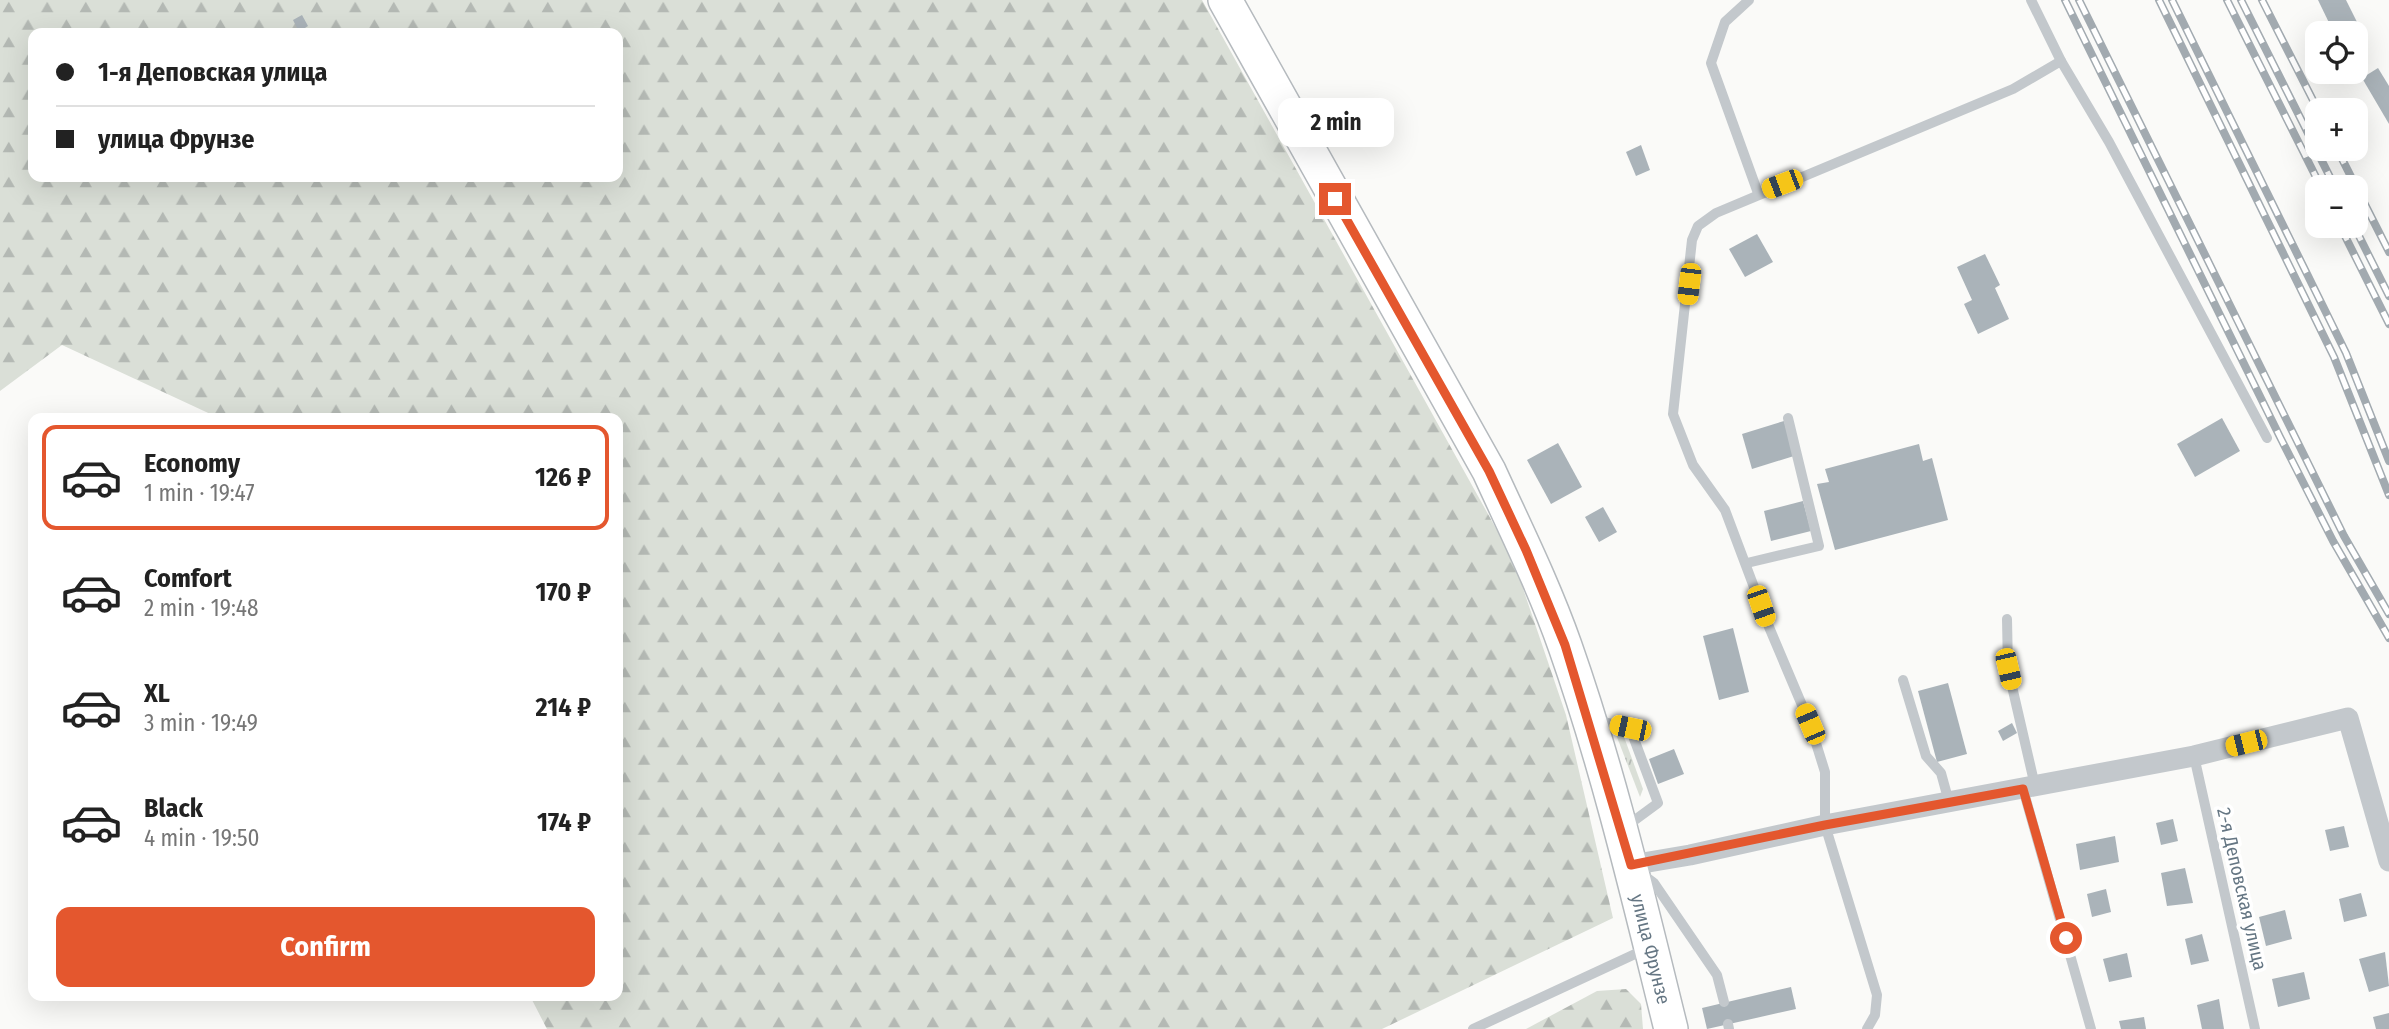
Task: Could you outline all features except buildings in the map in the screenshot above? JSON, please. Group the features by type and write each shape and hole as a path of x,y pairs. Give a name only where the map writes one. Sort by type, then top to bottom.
{"main road":[{"name":"улица Фрунзе","path":"1225,0 1489,471 1565,645 1622,830 1671,1029"}],"street":[{"path":"1631,865 1825,825 2194,756 2348,718 2389,861"}],"lane":[{"path":"1749,0 1725,22 1712,63 1758,193"},
{"path":"2031,0 2061,61 2109,142 2267,438"},
{"path":"1867,1029 1875,1016 1877,995 1825,825 1825,772 1810,724 1769,627 1725,510 1693,465 1673,414 1692,240 1699,226 1716,213 1758,193 2013,89 2061,61"},
{"path":"1747,563 1819,546 1788,418"},
{"path":"2007,619 2008,669 2029,788 2091,1029"},
{"path":"1903,680 1926,756 1941,773 1949,802"},
{"name":"2-я Деповская улица","path":"2194,756 2256,1029"},
{"path":"1631,865 1654,883 1717,975 1724,1003"},
{"path":"1474,1029 1651,947"}],"green space":[{"path":"0,0 1202,0 1513,559 1566,715 1613,918 1382,1029 547,1029 533,1001 623,1001 623,413 208,413 62,345 0,391"},
{"path":"1615,732 1623,734 1643,789 1640,797"},
{"path":"1626,989 1641,1004 1643,1029 1526,1029 1597,991"}],"railway":[{"path":"2065,0 2280,437 2333,541 2389,638"},
{"path":"2079,0 2344,536 2389,614"},
{"path":"2159,0 2334,357 2389,495"},
{"path":"2172,0 2346,353 2389,461"},
{"path":"2227,0 2315,175"},
{"path":"2241,0 2329,175"},
{"path":"2262,0 2312,98"},
{"path":"2343,161 2389,252"},
{"path":"2346,238 2389,324"},
{"path":"2360,238 2389,296"}],"route":[{"path":"1335,199 1489,471 1526,550 1565,645 1631,865 1690,855 1825,825 2023,789 2066,938"}]}
